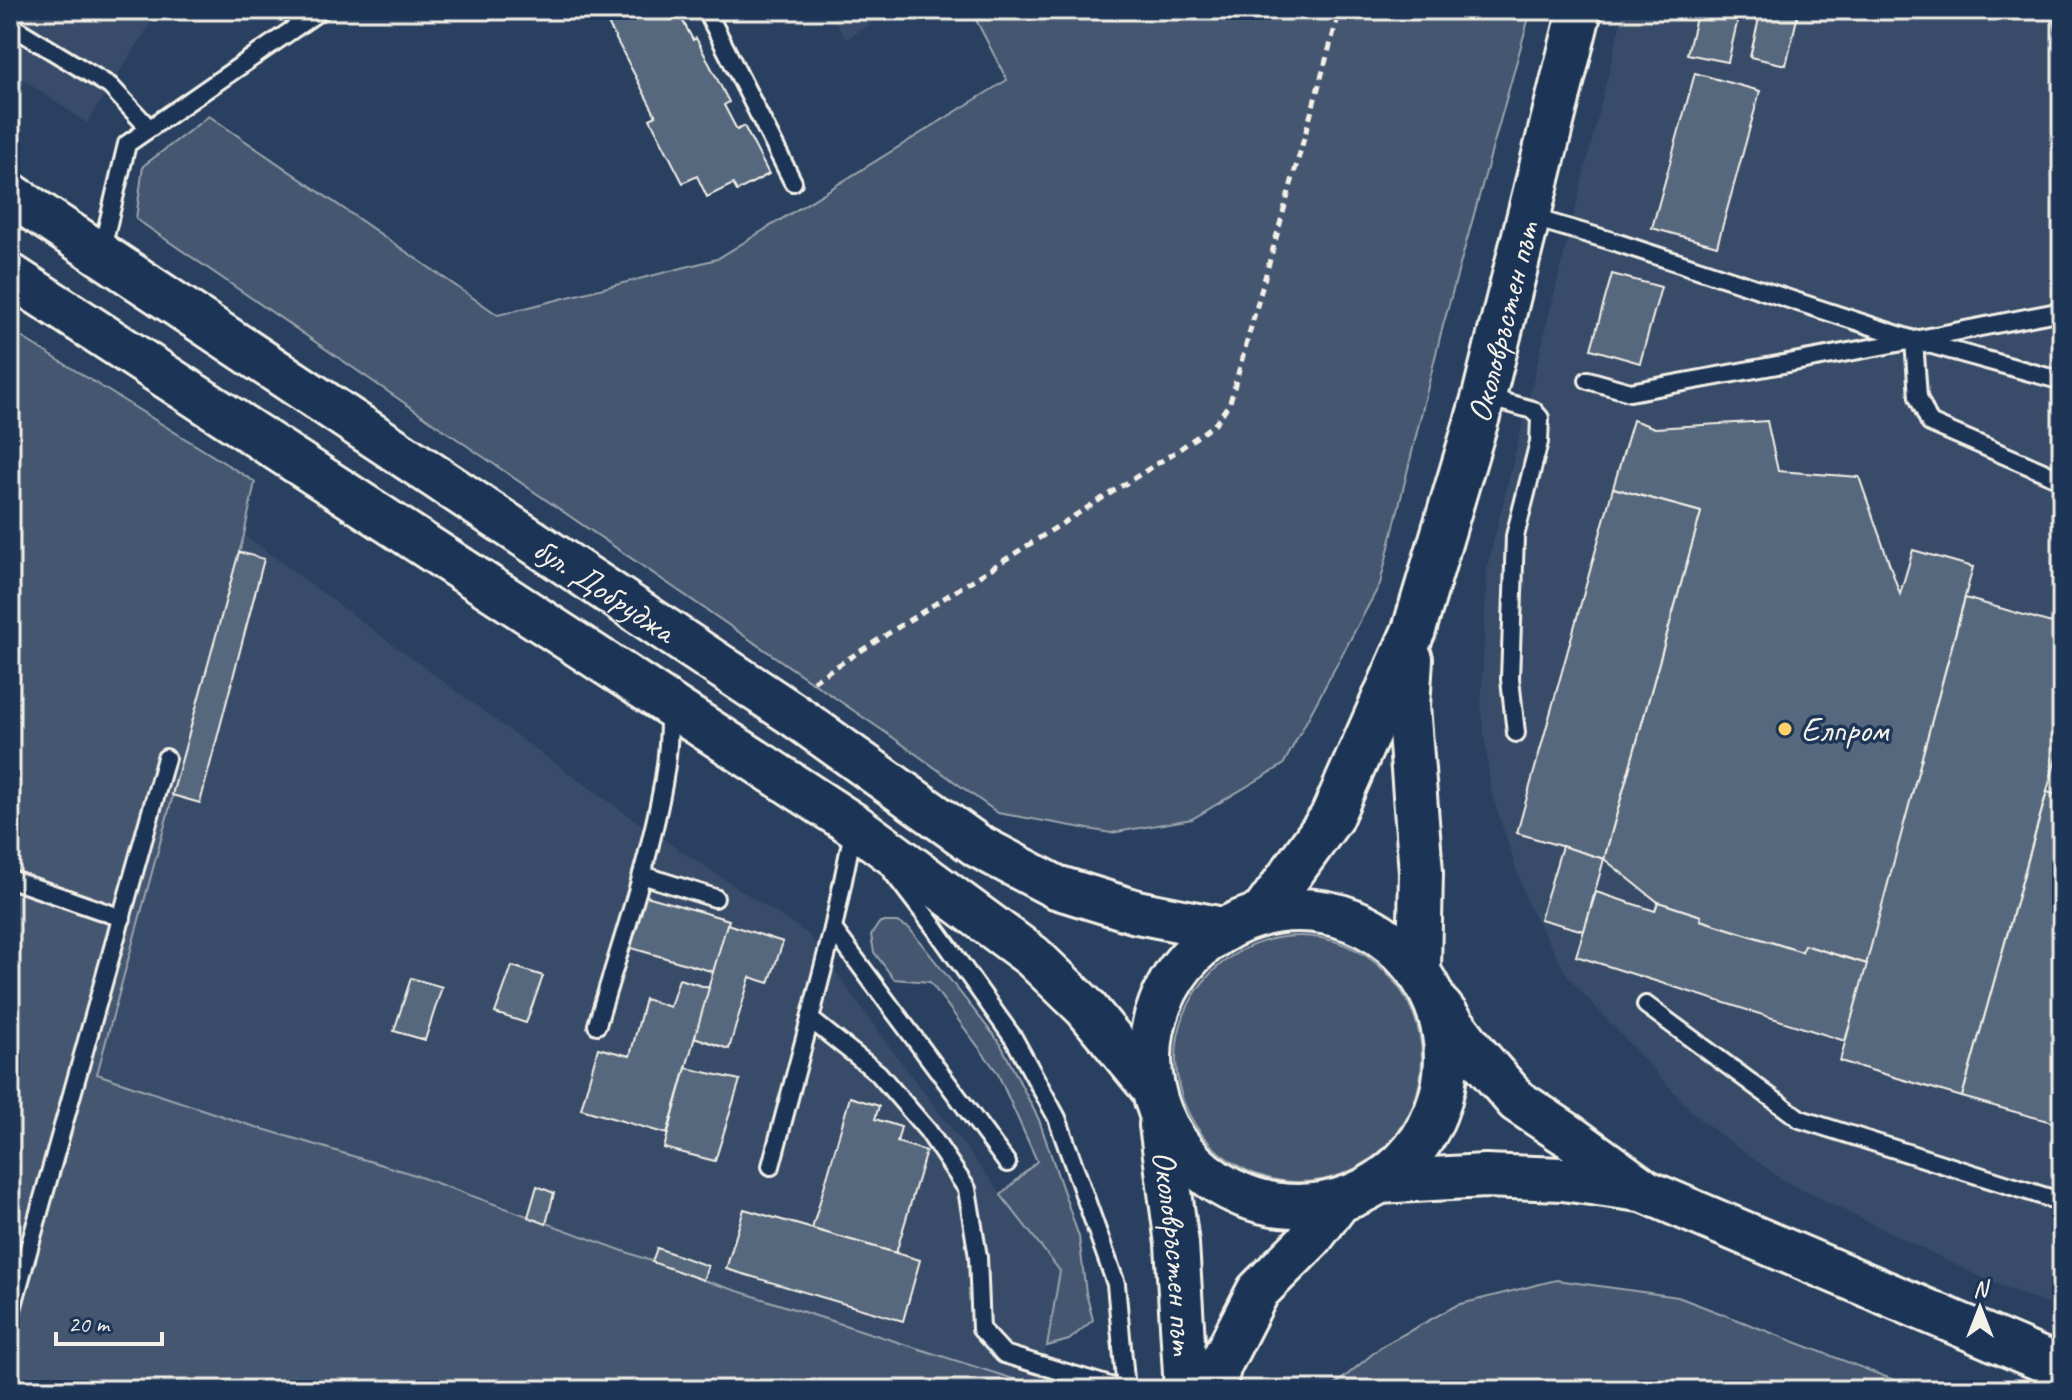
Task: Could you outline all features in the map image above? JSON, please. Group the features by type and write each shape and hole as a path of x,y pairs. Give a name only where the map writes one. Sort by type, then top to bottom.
{"main road":[{"name":"Околовръстен път","path":"1262,914 1331,818 1414,630 1484,396 1580,10"},
{"name":"бул. Добруджа","path":"10,194 777,704 978,846 1056,887 1137,912 1223,929"},
{"name":"бул. Добруджа","path":"10,275 854,825 1032,956 1085,1007 1156,1101 1175,1143 1195,1166 1220,1185 1248,1198 1278,1205 1309,1206 1340,1200"},
{"name":"Околовръстен път","path":"1379,1182 1406,1161 1426,1133 1440,1102 1446,1068 1445,1034 1427,986 1408,706 1414,630"},
{"name":"Околовръстен път","path":"1186,1390 1177,1244 1148,1056 1152,1026 1162,996 1177,970 1198,947 1242,920 1289,909 1344,917 1370,928 1393,944 1477,1055 1517,1101 1645,1191"},
{"path":"1340,1200 1379,1182 1485,1176 1563,1179 1645,1191 2062,1368"},
{"name":"Околовръстен път","path":"1213,1390 1220,1365 1258,1291 1311,1238 1340,1200"}],"lane":[{"path":"101,255 127,144 321,10"},
{"path":"706,10 793,182"},
{"path":"10,25 110,86 149,128"},
{"path":"1528,217 1612,241 1914,340 2062,381"},
{"path":"1588,380 1630,392 2062,311"},
{"path":"1914,340 1918,397 1930,423 2062,480"},
{"path":"1484,396 1533,410 1540,418 1539,442 1515,536 1510,679 1516,733"},
{"path":"597,1025 642,875 666,772 670,741 668,704"},
{"path":"10,1316 166,758"},
{"path":"771,1166 833,929 854,825"},
{"path":"810,1019 878,1073 928,1131 967,1189 978,1257 981,1329 1004,1354 1125,1390 1116,1284 1057,1118 1014,1039 935,928 854,825"},
{"path":"642,875 715,898"},
{"path":"10,879 122,918"},
{"path":"833,929 1007,1163"},
{"path":"1646,1005 1800,1119 2062,1202"}],"path":[{"path":"777,704 1177,451 1216,423 1230,402 1340,10"}],"shaded area":[{"path":"10,10 159,10 87,123 10,71"},
{"path":"828,10 894,10 846,39"},
{"path":"971,10 1531,10 1441,333 1380,584 1283,765 1192,819 1111,833 998,813 895,739 136,219 143,166 209,116 498,315 717,259 1007,80"},
{"path":"1624,10 2062,10 2062,1310 1989,1281 1784,1181 1699,1119 1569,978 1528,905 1491,791 1481,711 1487,568"},
{"path":"10,330 255,482 244,535 97,1074 246,1124 409,1173 703,1280 1039,1387 1039,1390 10,1390"},
{"path":"244,535 642,825 808,934 1060,1271 1039,1387 703,1280 409,1173 246,1124 97,1074"},
{"path":"880,922 897,922 909,928 1000,1043 1039,1120 1079,1237 1086,1293 1093,1320 1069,1340 1047,1346 1060,1271 1001,1195 1037,1161 997,1072 930,982 894,979 874,952 871,935"},
{"path":"1299,936 1323,938 1346,945 1368,956 1386,972 1402,990 1413,1012 1420,1035 1420,1083 1413,1106 1402,1128 1386,1146 1368,1162 1346,1173 1323,1180 1299,1182 1275,1180 1252,1173 1230,1162 1212,1146 1196,1128 1185,1106 1178,1083 1176,1059 1178,1035 1185,1012 1196,990 1212,972 1230,956 1252,945 1275,938"},
{"path":"1556,1280 1678,1297 1920,1390 1329,1390 1382,1346 1457,1305"}],"building":[{"path":"601,10 677,10 693,40 696,38 729,102 724,105 737,130 744,126 769,174 737,191 733,184 707,197 697,176 683,183 650,119 656,116"},
{"path":"1698,10 1740,10 1728,62 1687,54"},
{"path":"1761,10 1799,10 1786,65 1750,57"},
{"path":"2052,10 2062,10 2062,31 2056,32"},
{"path":"1695,73 1760,91 1717,246 1652,228"},
{"path":"1612,274 1661,287 1640,363 1591,349"},
{"name":"Елпром","path":"1633,420 1655,428 1767,421 1778,471 1859,477 1900,594 1913,550 1973,567 1867,964 1804,945 1802,952 1700,920 1701,916 1658,902 1604,859 1701,512 1613,488"},
{"path":"1613,488 1701,512 1604,859 1517,833"},
{"path":"239,552 264,559 200,803 172,795"},
{"path":"1965,598 2062,626 2062,737 1962,1097 1840,1061"},
{"path":"2047,792 2062,796 2062,1125 1962,1097"},
{"path":"1562,846 1604,859 1584,931 1540,919"},
{"path":"1596,892 1655,911 1658,902 1701,916 1700,920 1802,952 1804,945 1867,964 1845,1041 1576,956"},
{"path":"643,895 729,920 714,972 628,947"},
{"path":"727,924 783,942 769,983 750,977 729,1049 694,1037"},
{"path":"512,966 543,976 526,1023 495,1013"},
{"path":"411,978 442,987 425,1040 394,1031"},
{"path":"679,979 709,988 667,1134 581,1109 598,1048 630,1056 645,999 670,1007"},
{"path":"686,1068 740,1080 715,1161 664,1148"},
{"path":"850,1097 879,1106 875,1119 901,1127 897,1142 926,1151 896,1253 812,1229"},
{"path":"537,1186 554,1193 546,1224 528,1217"},
{"path":"744,1209 920,1260 903,1321 726,1269"},
{"path":"657,1248 708,1266 703,1280 652,1262"}],"place":[{"name":"Елпром","path":"1785,729"}]}
